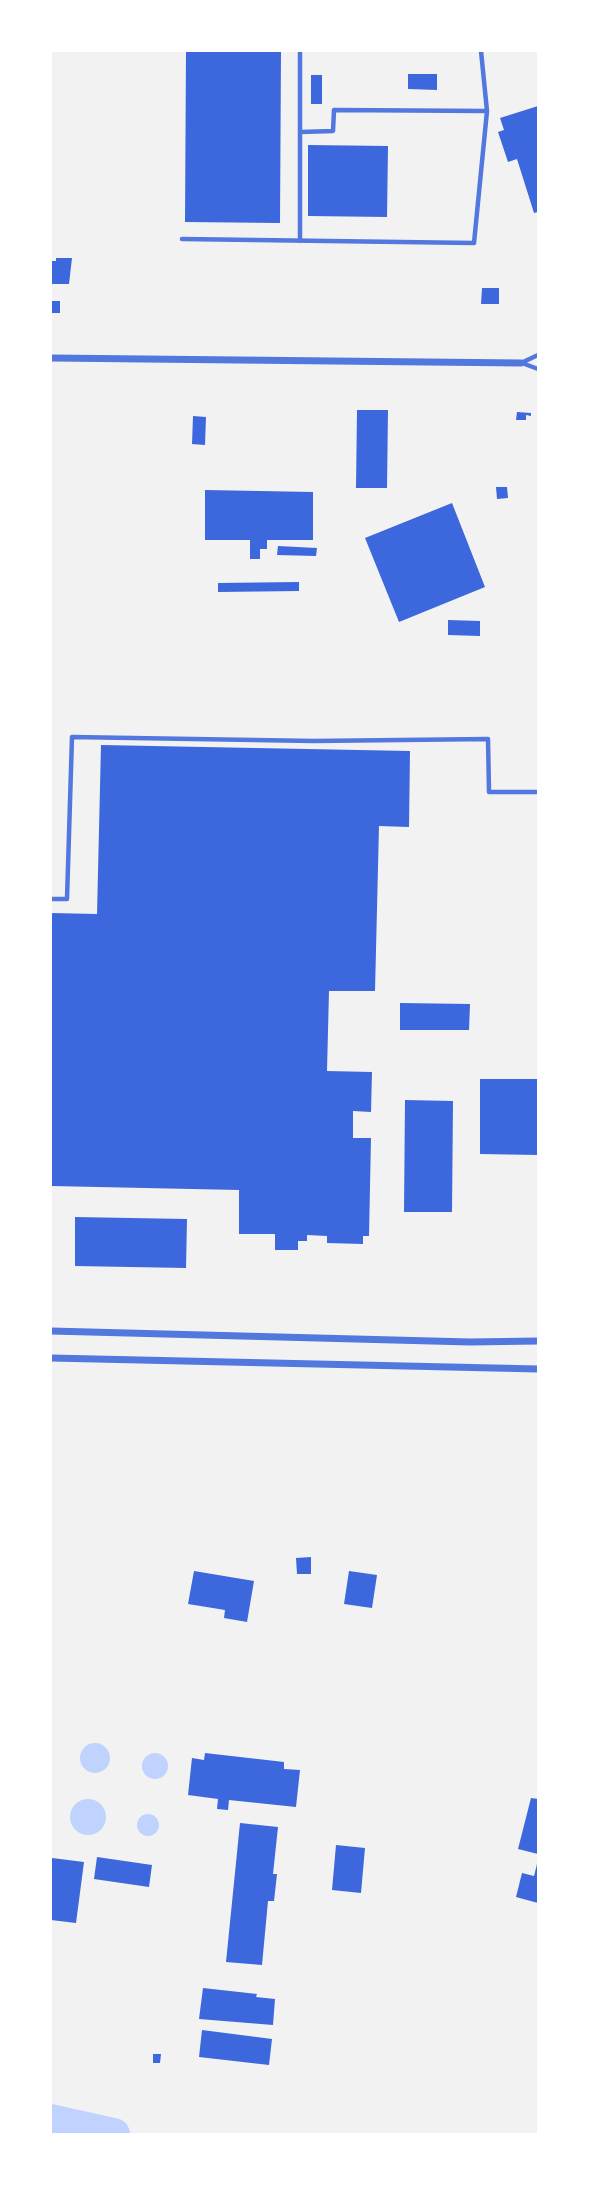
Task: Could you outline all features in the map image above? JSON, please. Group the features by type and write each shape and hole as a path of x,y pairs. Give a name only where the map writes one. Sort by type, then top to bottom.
{"street":[{"path":"51,358 521,363"},
{"path":"51,1331 470,1342 538,1341"},
{"path":"51,1358 538,1369"}],"lane":[{"path":"299,241 300,51"},
{"path":"182,239 474,243 487,111 481,51"},
{"path":"301,132 333,131 334,110 487,111"},
{"path":"521,363 538,355"},
{"path":"521,363 538,369"},
{"path":"51,899 67,899 72,737 314,741 488,739 489,792 538,792"}],"water":[{"path":"95,1743 106,1747 110,1758 106,1769 95,1773 84,1769 80,1758 84,1747"},
{"path":"155,1753 164,1757 168,1766 164,1775 155,1779 146,1775 142,1766 146,1757"},
{"path":"88,1799 100,1805 106,1817 100,1829 88,1835 76,1829 70,1817 76,1805"},
{"path":"148,1814 156,1817 159,1825 156,1833 148,1836 140,1833 137,1825 140,1817"}],"building":[{"path":"186,51 281,51 280,223 185,222"},
{"path":"408,74 437,74 437,90 408,89"},
{"path":"311,75 322,75 322,104 311,104"},
{"path":"538,106 538,212 534,213 517,159 508,162 498,132 504,130 500,118"},
{"path":"308,145 388,146 387,217 308,216"},
{"path":"56,258 72,258 69,284 51,284 51,261 56,261"},
{"path":"482,288 499,288 499,304 481,304"},
{"path":"51,301 60,301 60,313 51,313"},
{"path":"357,410 388,410 387,488 356,488"},
{"path":"517,412 531,413 531,416 526,415 526,420 516,420"},
{"path":"193,416 206,417 205,445 192,444"},
{"path":"496,487 507,487 508,498 497,499"},
{"path":"205,490 313,492 313,540 267,540 267,549 260,549 260,559 250,559 250,540 205,540"},
{"path":"452,503 485,587 399,622 365,538"},
{"path":"278,546 317,548 316,556 277,555"},
{"path":"299,582 299,591 218,592 218,583"},
{"path":"448,620 480,621 480,636 448,635"},
{"path":"101,745 410,751 409,827 379,826 375,991 329,991 327,1071 372,1072 371,1112 353,1111 353,1138 371,1138 369,1236 363,1236 363,1244 327,1243 327,1236 307,1235 307,1241 298,1241 298,1250 275,1250 275,1234 239,1234 239,1190 51,1186 51,913 97,914"},
{"path":"400,1003 470,1004 469,1030 400,1030"},
{"path":"480,1079 538,1079 538,1155 480,1154"},
{"path":"405,1100 453,1101 452,1212 404,1212"},
{"path":"75,1217 187,1219 186,1268 75,1266"},
{"path":"311,1557 311,1574 297,1574 296,1558"},
{"path":"194,1571 254,1581 247,1622 224,1618 225,1610 188,1604"},
{"path":"349,1571 377,1575 372,1608 344,1604"},
{"path":"205,1753 284,1762 284,1769 300,1770 296,1807 229,1800 228,1810 217,1809 218,1799 188,1795 192,1758 204,1760"},
{"path":"531,1798 538,1799 538,1854 518,1849"},
{"path":"240,1823 278,1827 273,1874 277,1874 274,1901 268,1901 262,1965 226,1962"},
{"path":"336,1845 365,1848 361,1893 332,1890"},
{"path":"97,1857 152,1865 149,1887 94,1879"},
{"path":"52,1858 84,1862 76,1923 51,1920"},
{"path":"537,1864 538,1903 516,1897 522,1873 534,1876"},
{"path":"203,1988 257,1994 256,1997 275,1999 273,2025 199,2019"},
{"path":"202,2030 272,2039 269,2065 199,2057"},
{"path":"153,2054 161,2054 160,2063 153,2063"}],"waterway":[{"path":"51,2120 114,2134"}]}
